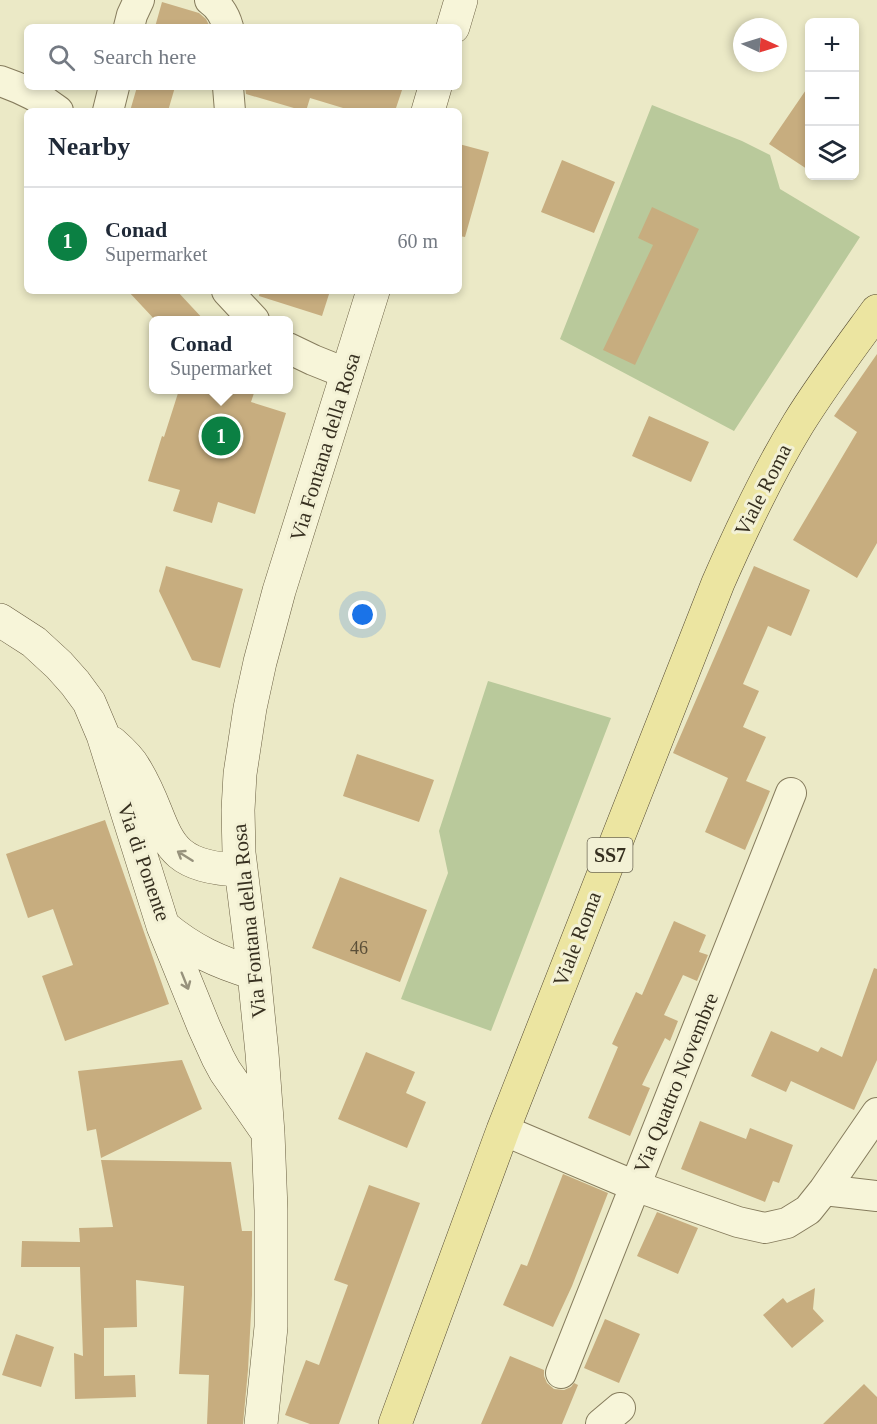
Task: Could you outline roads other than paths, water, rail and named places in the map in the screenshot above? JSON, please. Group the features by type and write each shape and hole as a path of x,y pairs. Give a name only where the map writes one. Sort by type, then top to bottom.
{"main road":[{"path":"454,24 461,0"},
{"path":"429,108 434,90"},
{"name":"Via Fontana della Rosa","path":"261,1424 271,1308 271,1210 262,1053 238,827 242,756 254,686 279,591 372,294"},
{"name":"Viale Roma","path":"395,1424 502,1130 693,645 736,543 799,423 877,311"},
{"name":"Via di Ponente","path":"0,620 39,647 71,678 89,702 103,735 164,926 203,954 254,973"},
{"name":"Via di Ponente","path":"103,735 133,764 174,849 182,856 210,868 241,870"},
{"path":"164,926 218,1058 268,1133"}],"street":[{"path":"130,24 140,0"},
{"path":"210,0 224,15 227,24"},
{"path":"0,81 18,87 54,108"},
{"path":"109,108 113,90"},
{"path":"228,90 230,108"},
{"path":"231,294 254,310"},
{"path":"293,350 348,374"},
{"name":"Via Quattro Novembre","path":"561,1373 791,793"},
{"path":"502,1130 635,1186 738,1222 765,1227 781,1225 808,1210 877,1113"},
{"path":"824,1190 877,1196"}],"place":[{"name":"Conad","path":"221,436"}]}
